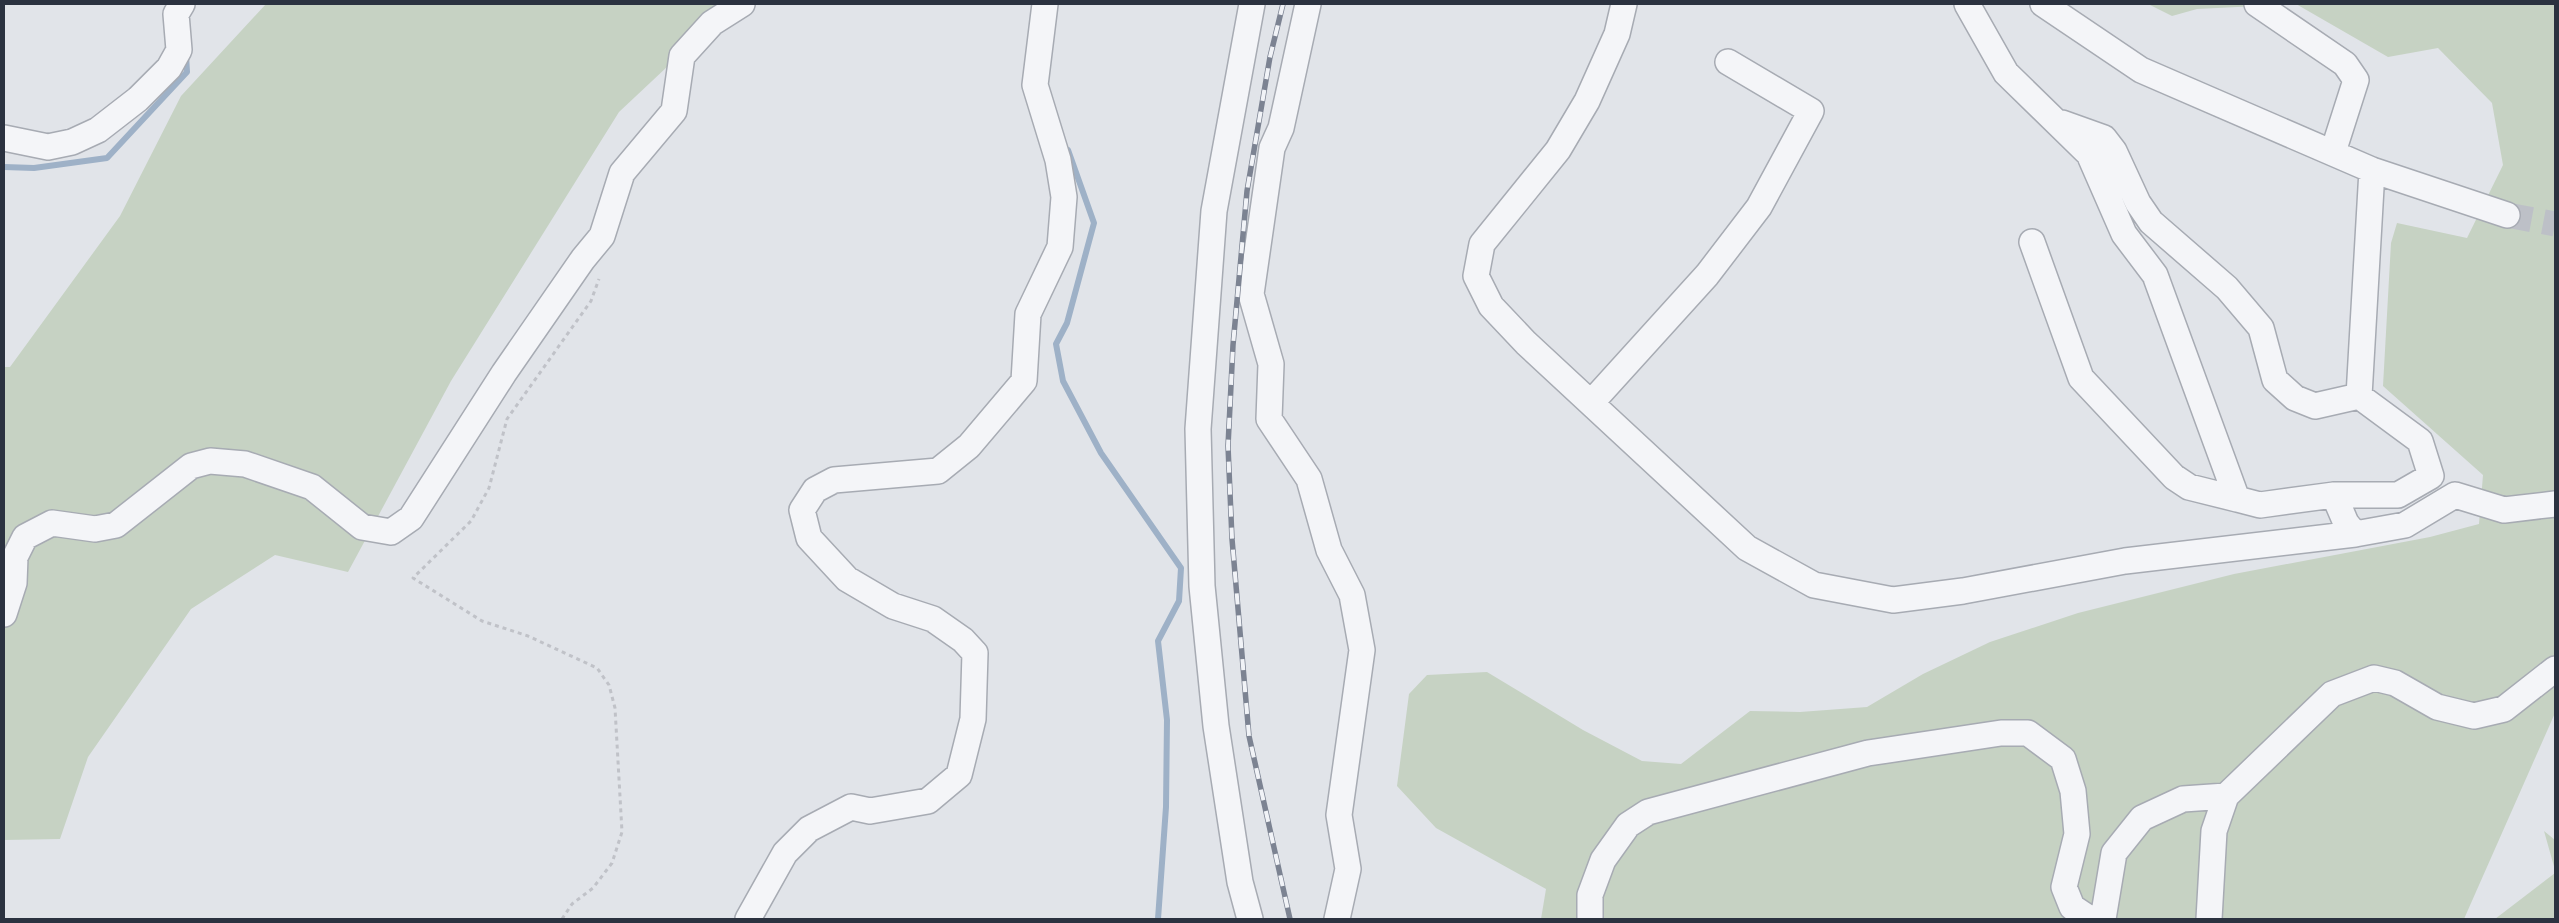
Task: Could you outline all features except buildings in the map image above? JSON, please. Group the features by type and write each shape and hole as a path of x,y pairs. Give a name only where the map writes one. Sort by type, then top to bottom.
{"street":[{"path":"4,138 48,147 72,142 98,130 138,99 170,68 179,50 176,14 182,4"},
{"path":"4,614 14,583 15,557 25,537 52,523 95,529 116,525 191,466 210,461 245,464 304,484 312,488 362,527 392,532 411,518 504,373 583,259 602,236 622,173 674,110 682,56 712,23 742,4"},
{"path":"748,919 785,852 809,829 851,807 870,811 928,801 959,775 973,720 975,653 963,640 933,619 893,606 847,578 809,538 802,510 815,490 834,480 938,471 969,446 1024,381 1028,314 1060,247 1064,197 1058,160 1035,85 1044,4"},
{"path":"1250,919 1240,882 1216,726 1202,586 1198,430 1214,210 1252,4"},
{"path":"1308,4 1281,128 1272,148 1251,294 1271,364 1269,419 1309,479 1329,550 1352,595 1362,650 1339,815 1348,869 1339,918"},
{"path":"1624,4 1617,34 1587,101 1558,150 1482,244 1476,276 1491,306 1526,343 1747,548 1814,585 1893,600 1963,591 2126,561 2355,534 2404,524 2455,494 2504,510 2555,504"},
{"path":"1967,4 2006,74 2089,154 2124,234 2155,274 2237,499"},
{"path":"2043,4 2141,70 2372,170 2507,215"},
{"path":"2257,4 2345,64 2356,80 2332,152"},
{"path":"1591,403 1707,275 1759,207 1810,111 1728,62"},
{"path":"2032,242 2081,378 2174,477 2189,487 2260,505 2334,495 2398,495 2431,476 2420,441 2359,396 2315,406 2295,398 2275,380 2262,328 2226,288 2151,222 2138,203 2114,151 2104,138 2076,126 2053,120"},
{"path":"2359,396 2372,170"},
{"path":"2334,495 2346,523 2355,534"},
{"path":"2209,919 2214,831 2226,796 2332,694 2374,678 2395,683 2437,707 2474,716 2504,708 2555,669"},
{"path":"1590,919 1590,895 1603,860 1628,825 1648,812 1868,753 2000,733 2028,733 2063,759 2073,790 2077,834 2064,887 2072,907 2090,919"},
{"path":"2103,919 2114,853 2142,818 2183,799 2226,796"}],"path":[{"path":"562,919 572,904 593,888 612,863 622,832 615,708 609,685 597,668 528,636 482,621 413,578 470,521 489,488 508,419 591,300 599,277"}],"green space":[{"path":"266,4 728,4 700,36 619,112 451,381 348,572 275,555 191,609 88,757 60,839 4,840 4,367 10,367 120,216 181,96"},
{"path":"2148,4 2296,4 2197,9 2172,16"},
{"path":"2296,4 2555,4 2555,713 2464,919 1541,919 1546,889 1436,828 1397,786 1409,694 1427,675 1487,672 1583,730 1642,761 1681,764 1750,711 1800,712 1867,707 1923,674 1990,642 2078,613 2234,574 2430,537 2479,524 2483,475 2383,386 2391,243 2397,223 2467,238 2503,165 2492,103 2438,48 2388,57"},
{"path":"2544,831 2555,840 2555,870"},
{"path":"2555,873 2555,919 2495,919"}],"waterway":[{"path":"4,167 34,168 107,158 187,72 186,55"},
{"path":"1068,150 1094,223 1067,323 1056,344 1063,381 1101,453 1181,568 1179,601 1158,641 1167,720 1166,807 1158,919"}],"tunnel":[{"path":"2507,215 2555,224"}],"railway":[{"path":"1283,4 1270,57 1247,191 1233,345 1228,446 1232,539 1249,736 1290,919"}]}
